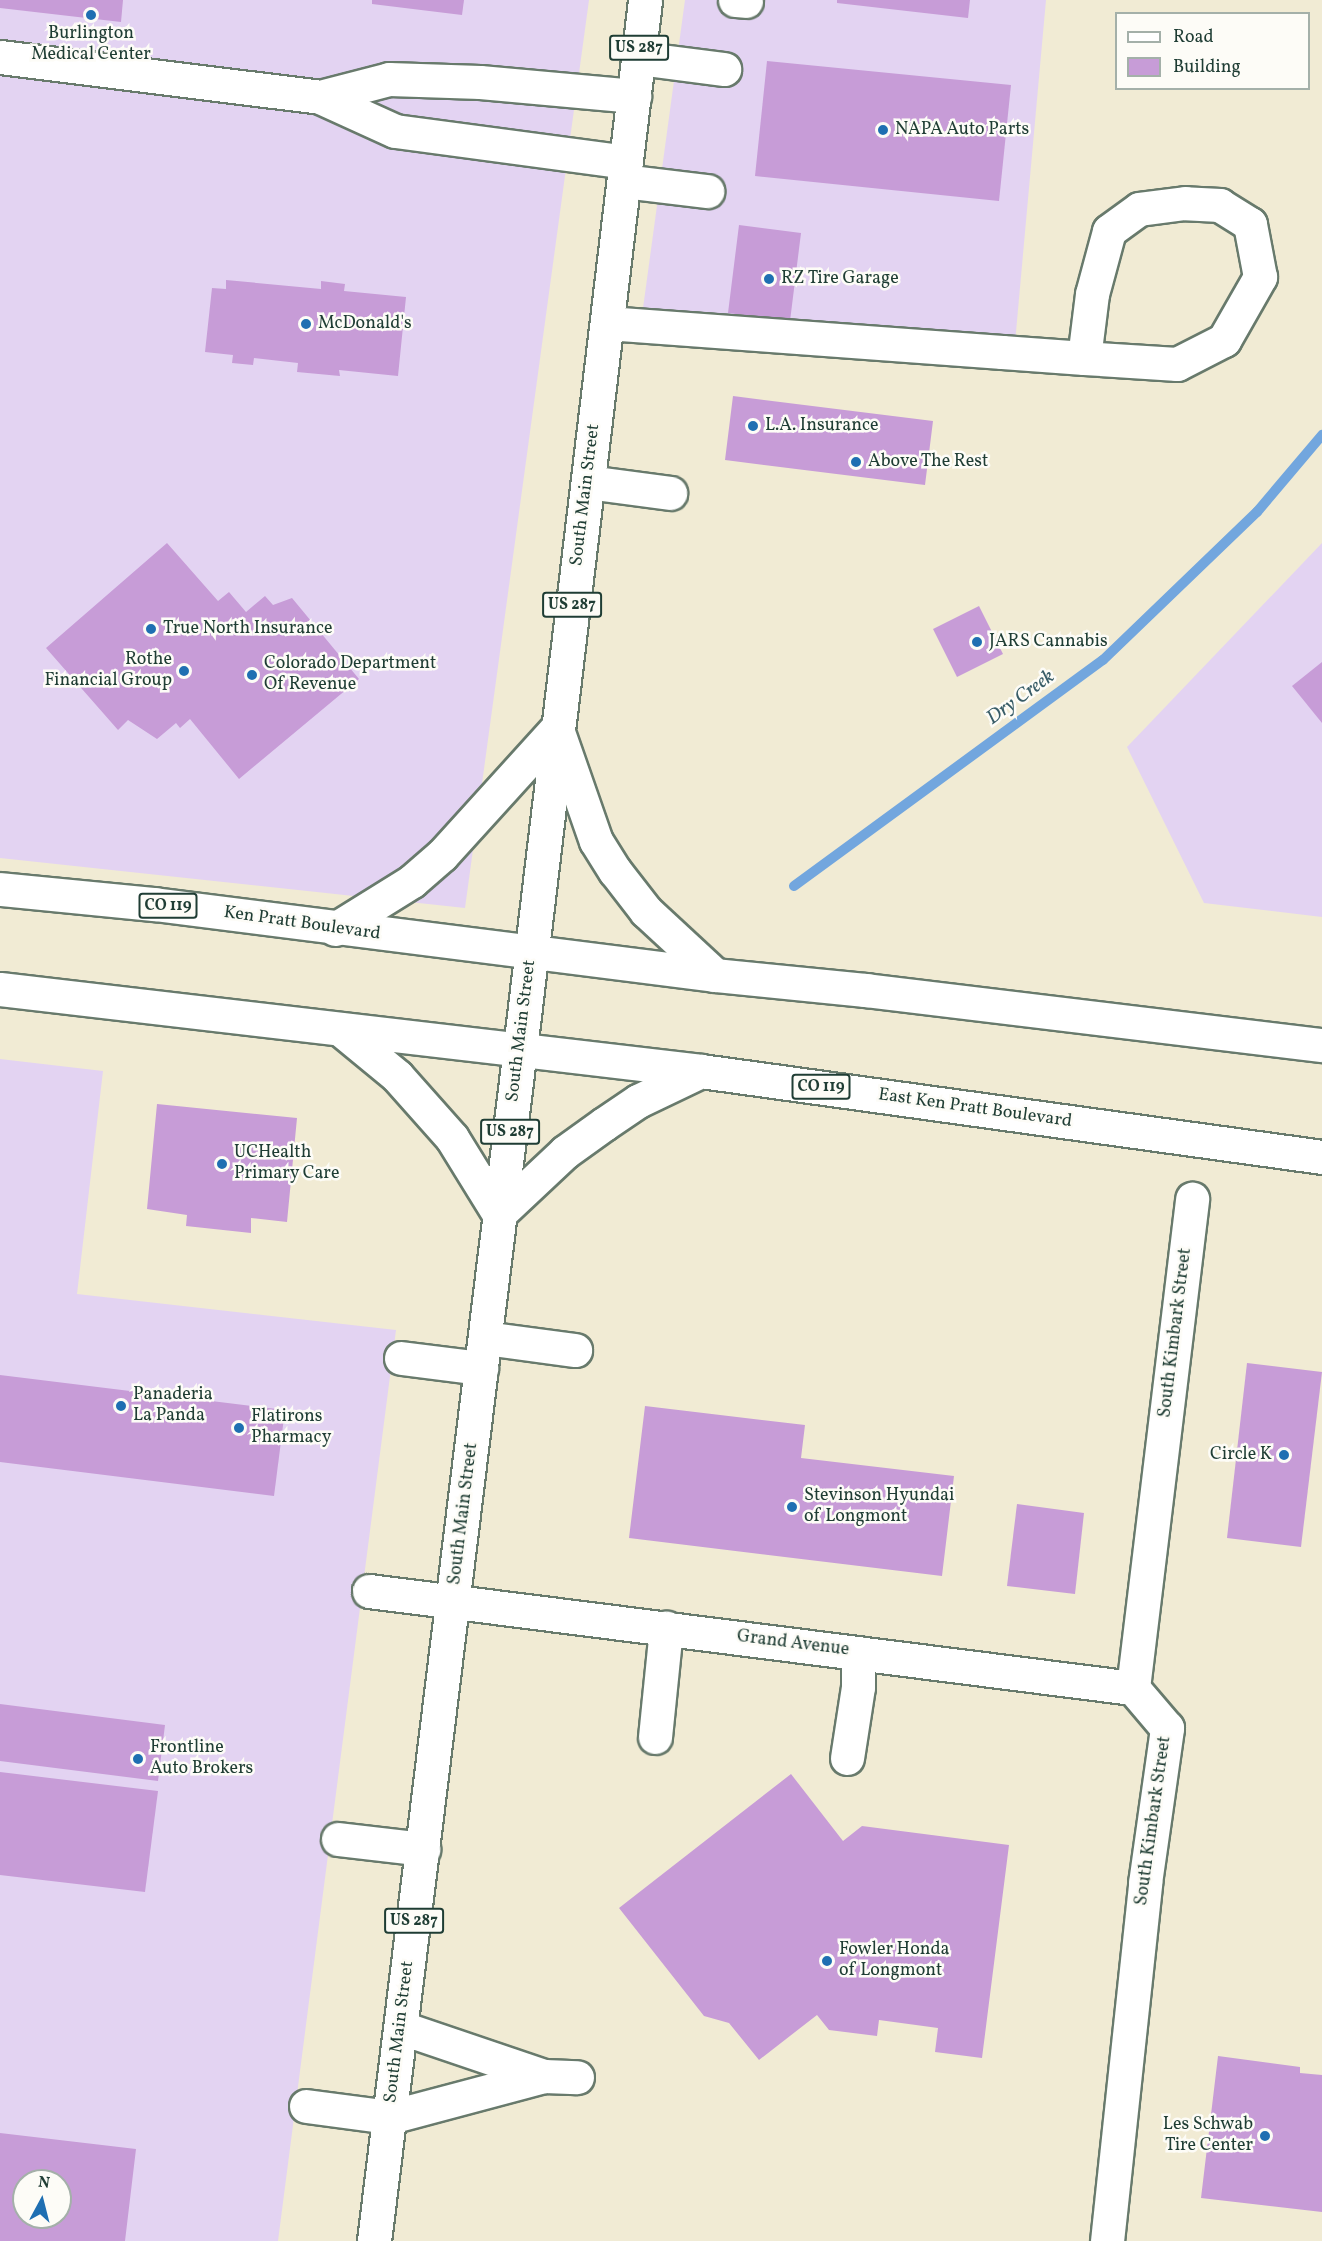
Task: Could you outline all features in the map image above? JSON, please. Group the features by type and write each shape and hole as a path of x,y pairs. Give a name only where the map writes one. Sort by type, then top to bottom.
{"main road":[{"name":"South Main Street","path":"374,2241 454,1602 645,0"},
{"path":"0,57 320,97 395,131 625,171 707,191"},
{"path":"638,58 724,69"},
{"path":"320,97 389,79 480,82 634,96"},
{"path":"607,323 1084,358 1177,364 1224,340 1260,277 1250,224 1220,205 1185,203 1139,209 1109,231 1092,294 1084,358"},
{"path":"588,482 670,492"},
{"path":"335,929 412,881 442,855 557,728 596,841 615,871 646,911 715,975"},
{"name":"Ken Pratt Boulevard","path":"0,889 154,904 532,953"},
{"name":"CO 119","path":"532,953 866,990 1322,1045"},
{"name":"CO 119","path":"0,989 520,1049"},
{"path":"340,1029 397,1076 452,1138 499,1214 565,1152 596,1130 638,1101 701,1071"},
{"name":"East Ken Pratt Boulevard","path":"520,1049 701,1071 1322,1157"},
{"name":"South Kimbark Street","path":"1107,2241 1145,1883 1167,1728 1133,1688 1192,1199"},
{"path":"401,1358 575,1350"},
{"name":"Grand Avenue","path":"369,1591 1133,1688"},
{"path":"655,1737 666,1628"},
{"path":"847,1758 858,1687 858,1653"},
{"path":"338,1839 423,1849"},
{"path":"402,2028 544,2076"},
{"path":"306,2106 390,2117 544,2076 577,2077"}],"shaded area":[{"path":"0,0 589,0 465,908 0,858"},
{"path":"685,0 1046,0 1013,365 641,323"},
{"path":"1322,543 1322,917 1204,903 1127,747"},
{"path":"0,1059 103,1071 77,1294 396,1330 278,2241 0,2241"}],"building":[{"name":"Burlington Medical Center","path":"0,0 123,0 121,22 0,8"},
{"path":"372,0 464,0 462,15 372,4"},
{"path":"837,0 970,0 968,18 837,3"},
{"name":"NAPA Auto Parts","path":"767,61 1011,85 999,201 755,176"},
{"path":"739,225 801,233 790,321 728,313"},
{"name":"McDonald's","path":"226,280 321,289 321,281 345,284 344,291 406,297 398,376 339,370 340,376 297,372 298,363 254,358 253,365 232,363 233,355 205,352 212,288 226,289"},
{"path":"733,396 933,421 925,485 725,460"},
{"path":"167,543 218,601 229,592 246,612 265,596 273,605 292,598 359,679 239,779 190,719 180,728 176,723 157,739 128,720 118,730 46,648"},
{"path":"979,606 1003,654 957,677 933,629"},
{"path":"1322,662 1322,723 1292,686"},
{"name":"UCHealth Primary Care","path":"157,1104 297,1118 287,1222 251,1218 251,1233 186,1226 187,1215 147,1209"},
{"name":"Circle K","path":"1247,1363 1322,1372 1301,1547 1227,1538"},
{"path":"0,1375 285,1410 274,1496 0,1462"},
{"name":"Stevinson Hyundai of Longmont","path":"645,1406 805,1425 801,1458 954,1476 942,1576 629,1538"},
{"path":"1017,1504 1084,1513 1075,1594 1007,1586"},
{"path":"0,1704 165,1725 158,1781 0,1761"},
{"path":"0,1772 158,1791 145,1892 0,1875"},
{"name":"Fowler Honda of Longmont","path":"791,1774 843,1841 862,1826 1009,1845 982,2058 935,2052 938,2028 879,2020 877,2036 829,2030 817,2015 759,2060 729,2023 704,2016 619,1908"},
{"name":"Les Schwab Tire Center","path":"1218,2056 1300,2067 1300,2073 1322,2075 1322,2212 1201,2198"},
{"path":"0,2133 136,2149 125,2241 0,2241"}],"waterway":[{"name":"Dry Creek","path":"794,886 1103,660 1257,512 1322,435"}],"place":[{"name":"Burlington Medical Center","path":"91,15"},
{"name":"NAPA Auto Parts","path":"883,130"},
{"name":"RZ Tire Garage","path":"769,279"},
{"name":"McDonald's","path":"306,324"},
{"name":"L.A. Insurance","path":"753,426"},
{"name":"Above The Rest","path":"856,462"},
{"name":"True North Insurance","path":"151,629"},
{"name":"JARS Cannabis","path":"977,642"},
{"name":"Rothe Financial Group","path":"184,671"},
{"name":"Colorado Department Of Revenue","path":"252,675"},
{"name":"UCHealth Primary Care","path":"222,1164"},
{"name":"Panaderia La Panda","path":"121,1406"},
{"name":"Flatirons Pharmacy","path":"239,1428"},
{"name":"Circle K","path":"1284,1455"},
{"name":"Stevinson Hyundai of Longmont","path":"792,1507"},
{"name":"Frontline Auto Brokers","path":"138,1759"},
{"name":"Fowler Honda of Longmont","path":"827,1961"},
{"name":"Les Schwab Tire Center","path":"1265,2136"}]}
